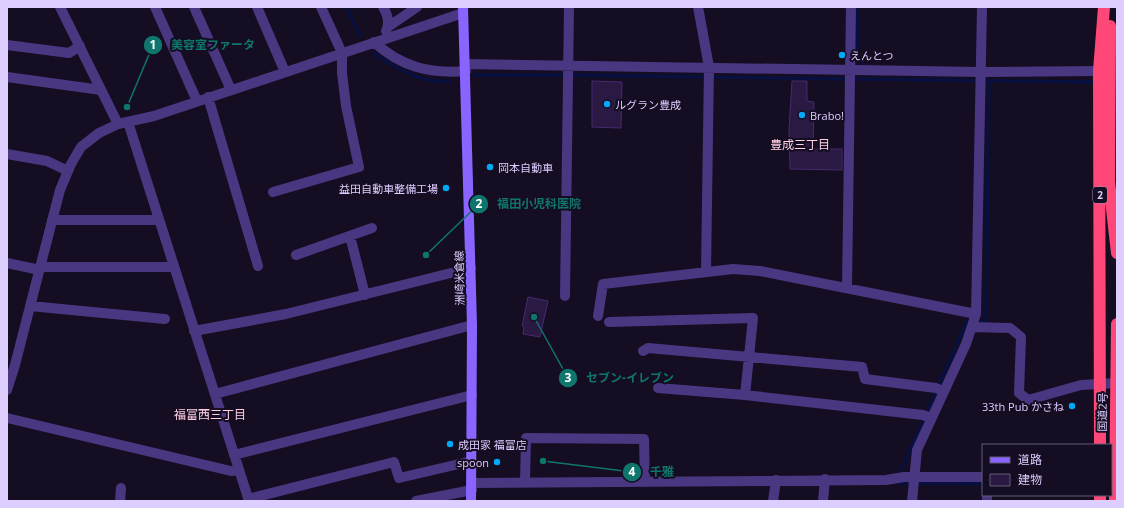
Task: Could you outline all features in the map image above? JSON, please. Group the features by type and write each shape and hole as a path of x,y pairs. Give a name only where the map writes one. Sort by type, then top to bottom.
{"highway":[{"name":"2","path":"1100,444 1099,71 1104,7"},
{"path":"1110,7 1109,182 1117,253"},
{"name":"国道2号","path":"1115,501 1117,324"}],"main road":[{"name":"洲崎米倉線","path":"463,10 466,68 472,325 471,501"}],"street":[{"path":"60,7 101,90 123,123 159,220 249,500 394,462 399,478 472,460"},
{"path":"154,7 197,101"},
{"path":"194,7 231,90"},
{"path":"257,7 285,72"},
{"path":"273,192 358,167 346,106 342,73 342,53 321,7"},
{"path":"384,7 388,16 388,27"},
{"path":"378,41 388,27 417,7"},
{"path":"565,296 569,7"},
{"path":"698,7 709,74 706,272"},
{"path":"847,287 851,7"},
{"path":"912,501 917,450 927,417 940,389 966,344 976,314 982,7"},
{"path":"7,390 11,364 30,306 60,190 68,170 81,148 99,133 123,123 154,116 378,41 463,10"},
{"path":"378,41 385,52 406,64 443,73 466,68 568,72 850,75 864,69 981,78 1099,71"},
{"path":"7,45 69,53 80,46"},
{"path":"7,77 101,90"},
{"path":"208,97 258,266"},
{"path":"7,154 47,161 68,170"},
{"path":"52,220 159,220"},
{"path":"296,255 372,228"},
{"path":"350,236 365,296"},
{"path":"7,263 40,269 174,267"},
{"path":"194,331 286,314 365,296 471,268"},
{"path":"598,316 602,284 746,268 976,314"},
{"path":"30,306 165,319"},
{"path":"609,322 753,318 745,395"},
{"path":"215,394 472,325"},
{"path":"972,327 1010,328 1021,337 1019,393 1028,400 1081,386 1117,383"},
{"path":"643,351 648,348 862,367 865,379 940,389"},
{"path":"658,388 745,395 927,417"},
{"path":"234,455 472,395"},
{"path":"7,418 231,471 239,470"},
{"path":"525,482 526,438 644,439 645,481"},
{"path":"416,501 472,486 525,482 886,480 901,477 913,481 982,477"},
{"path":"773,501 776,480"},
{"path":"823,501 825,480"},
{"path":"120,501 121,488"}],"building":[{"name":"ルグラン豊成","path":"592,81 622,82 621,128 592,127"},
{"path":"792,81 807,81 807,101 814,102 813,149 842,149 842,170 790,169 789,129"},
{"path":"528,297 548,301 540,337 523,334 524,327 522,326"}],"waterway":[{"path":"346,7 360,36"},
{"path":"858,7 857,57 864,64 864,79"},
{"path":"374,53 385,61 421,78 449,81"},
{"path":"474,75 1092,82"},
{"path":"983,321 986,321 989,81"},
{"path":"969,321 967,321 900,473 900,483 982,484"}],"place":[{"name":"えんとつ","path":"842,55"},
{"name":"ルグラン豊成","path":"607,104"},
{"name":"美容室ファータ","path":"127,107"},
{"name":"Brabo!","path":"802,115"},
{"name":"岡本自動車","path":"490,167"},
{"name":"益田自動車整備工場","path":"446,188"},
{"name":"福田小児科医院","path":"426,255"},
{"name":"セブン-イレブン","path":"534,317"},
{"name":"33th Pub かさね","path":"1072,406"},
{"name":"成田家 福富店","path":"450,444"},
{"name":"千雅","path":"543,461"},
{"name":"spoon","path":"497,462"}],"district":[{"name":"豊成三丁目","path":"800,144"},
{"name":"福富西三丁目","path":"210,414"}]}
